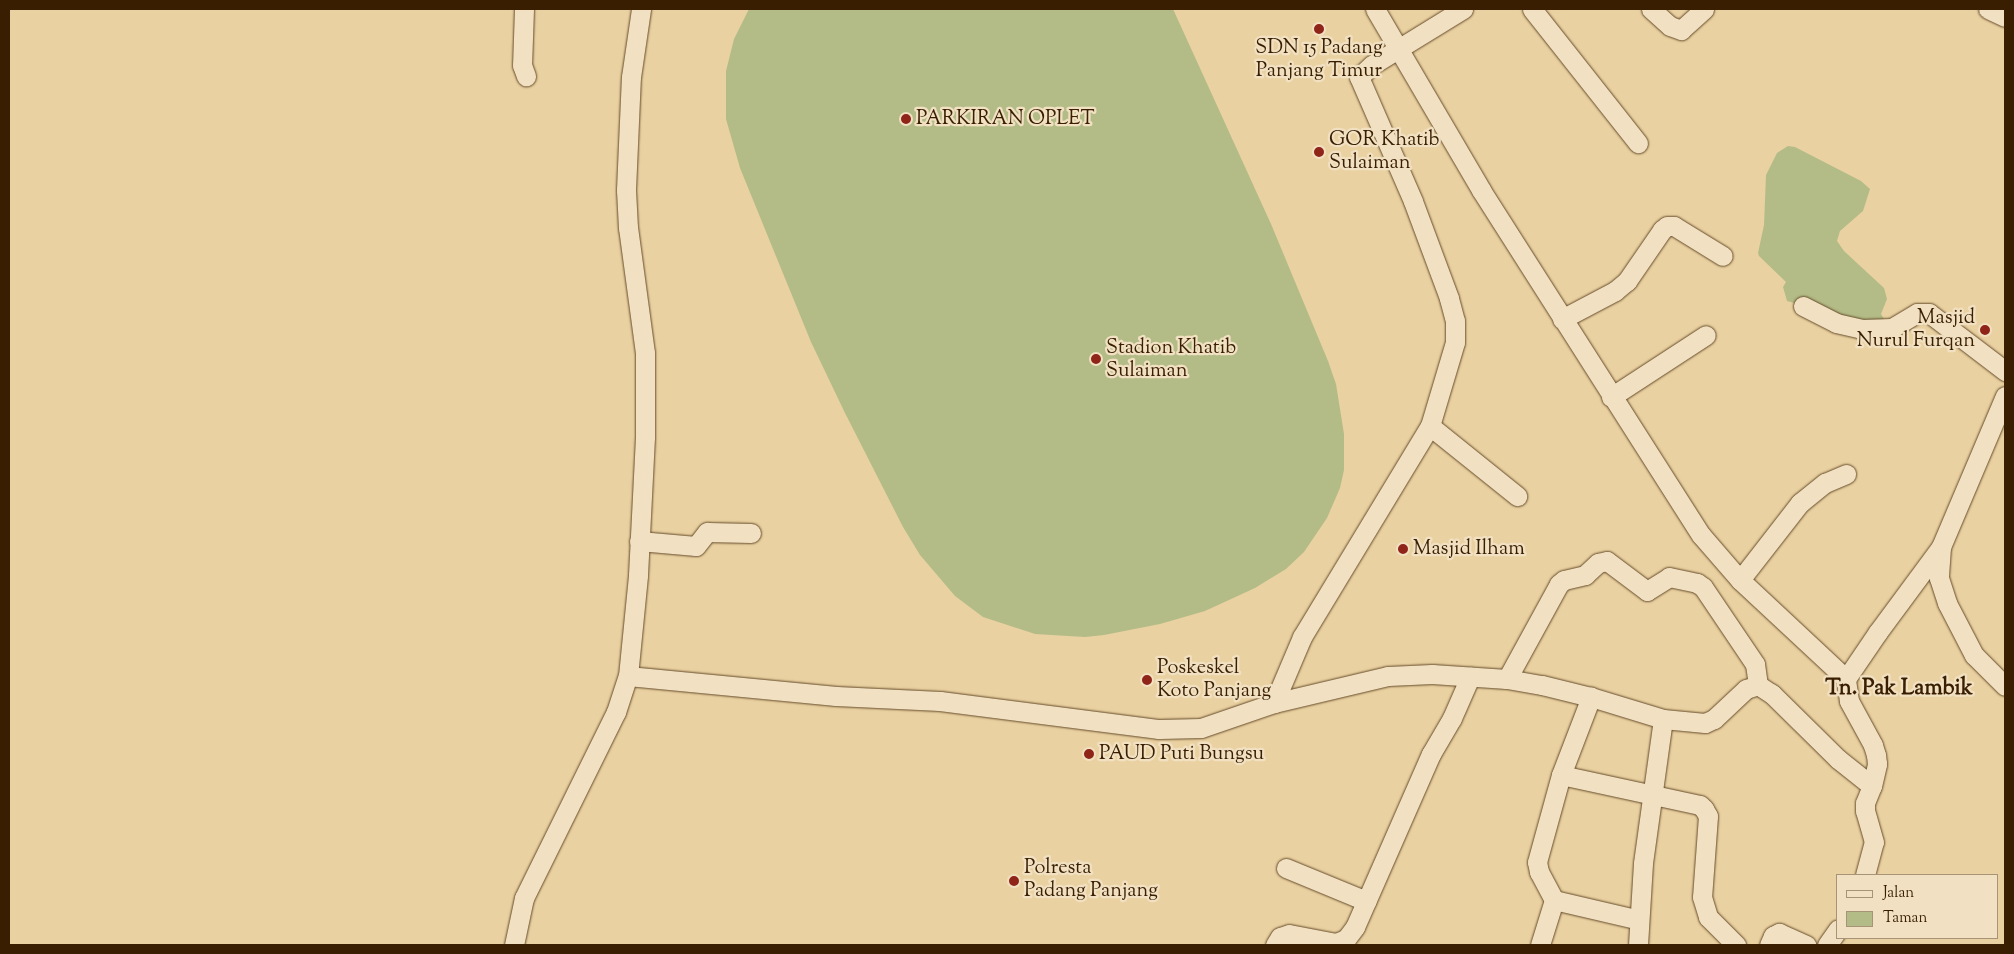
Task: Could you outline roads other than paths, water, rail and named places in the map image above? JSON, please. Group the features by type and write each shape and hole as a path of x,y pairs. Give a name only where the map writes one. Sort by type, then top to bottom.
{"street":[{"path":"524,9 522,65 526,76"},
{"path":"514,945 524,898 616,712 628,676 640,542 645,437 645,354 628,228 626,190 631,77 641,9"},
{"path":"1375,9 1481,190 1701,536 1740,580 1846,679 1849,701 1873,745 1876,755 1872,786 1865,803 1865,810 1874,842 1864,874"},
{"path":"1274,703 1302,637 1430,426 1455,342 1455,321 1449,298 1412,201 1359,77 1372,65 1463,9"},
{"path":"1532,9 1638,143"},
{"path":"1651,9 1670,26 1681,30 1704,9"},
{"path":"1988,9 2005,17"},
{"path":"1562,319 1615,291 1627,281 1662,230 1667,226 1674,226 1723,256"},
{"path":"1803,306 1836,323 1861,329 1892,328 1917,313 1929,313 2005,371"},
{"path":"1611,397 1706,335"},
{"path":"1846,679 1941,547 2005,396"},
{"path":"1430,426 1517,496"},
{"path":"1740,580 1800,503 1825,483 1846,474"},
{"path":"640,542 696,546 707,532 751,533"},
{"path":"1941,547 1939,578 1947,603 1974,655 1996,680 2005,686"},
{"path":"1507,679 1559,584 1564,580 1585,576 1598,563 1607,561 1647,591 1669,577 1697,583 1703,587 1755,664 1758,685 1772,694 1838,759 1872,786"},
{"path":"628,676 836,696 940,701 1159,729 1201,728 1274,703 1388,676 1432,674 1507,679 1592,697 1663,719 1710,722 1746,689 1758,685"},
{"path":"1274,945 1280,937 1289,934 1329,943 1341,942 1355,927 1431,754 1452,718 1470,677"},
{"path":"1540,945 1554,900 1539,872 1537,862 1561,775 1592,697"},
{"path":"1638,945 1651,794 1663,719"},
{"path":"1561,775 1700,805 1708,816 1702,897 1708,917 1736,945"},
{"path":"1286,868 1366,901"},
{"path":"1554,900 1639,920"},
{"path":"1769,945 1773,936 1779,932 1806,945"},
{"path":"1827,945 1836,932"}],"place":[{"name":"SDN 15 Padang Panjang Timur","path":"1319,29"},
{"name":"PARKIRAN OPLET","path":"906,119"},
{"name":"GOR Khatib Sulaiman","path":"1319,152"},
{"name":"Masjid Nurul Furqan","path":"1985,330"},
{"name":"Stadion Khatib Sulaiman","path":"1096,359"},
{"name":"Masjid Ilham","path":"1403,549"},
{"name":"Poskeskel Koto Panjang","path":"1147,680"},
{"name":"PAUD Puti Bungsu","path":"1089,754"},
{"name":"Polresta Padang Panjang","path":"1014,881"}],"district":[{"name":"Tn. Pak Lambik","path":"1899,690"}]}
